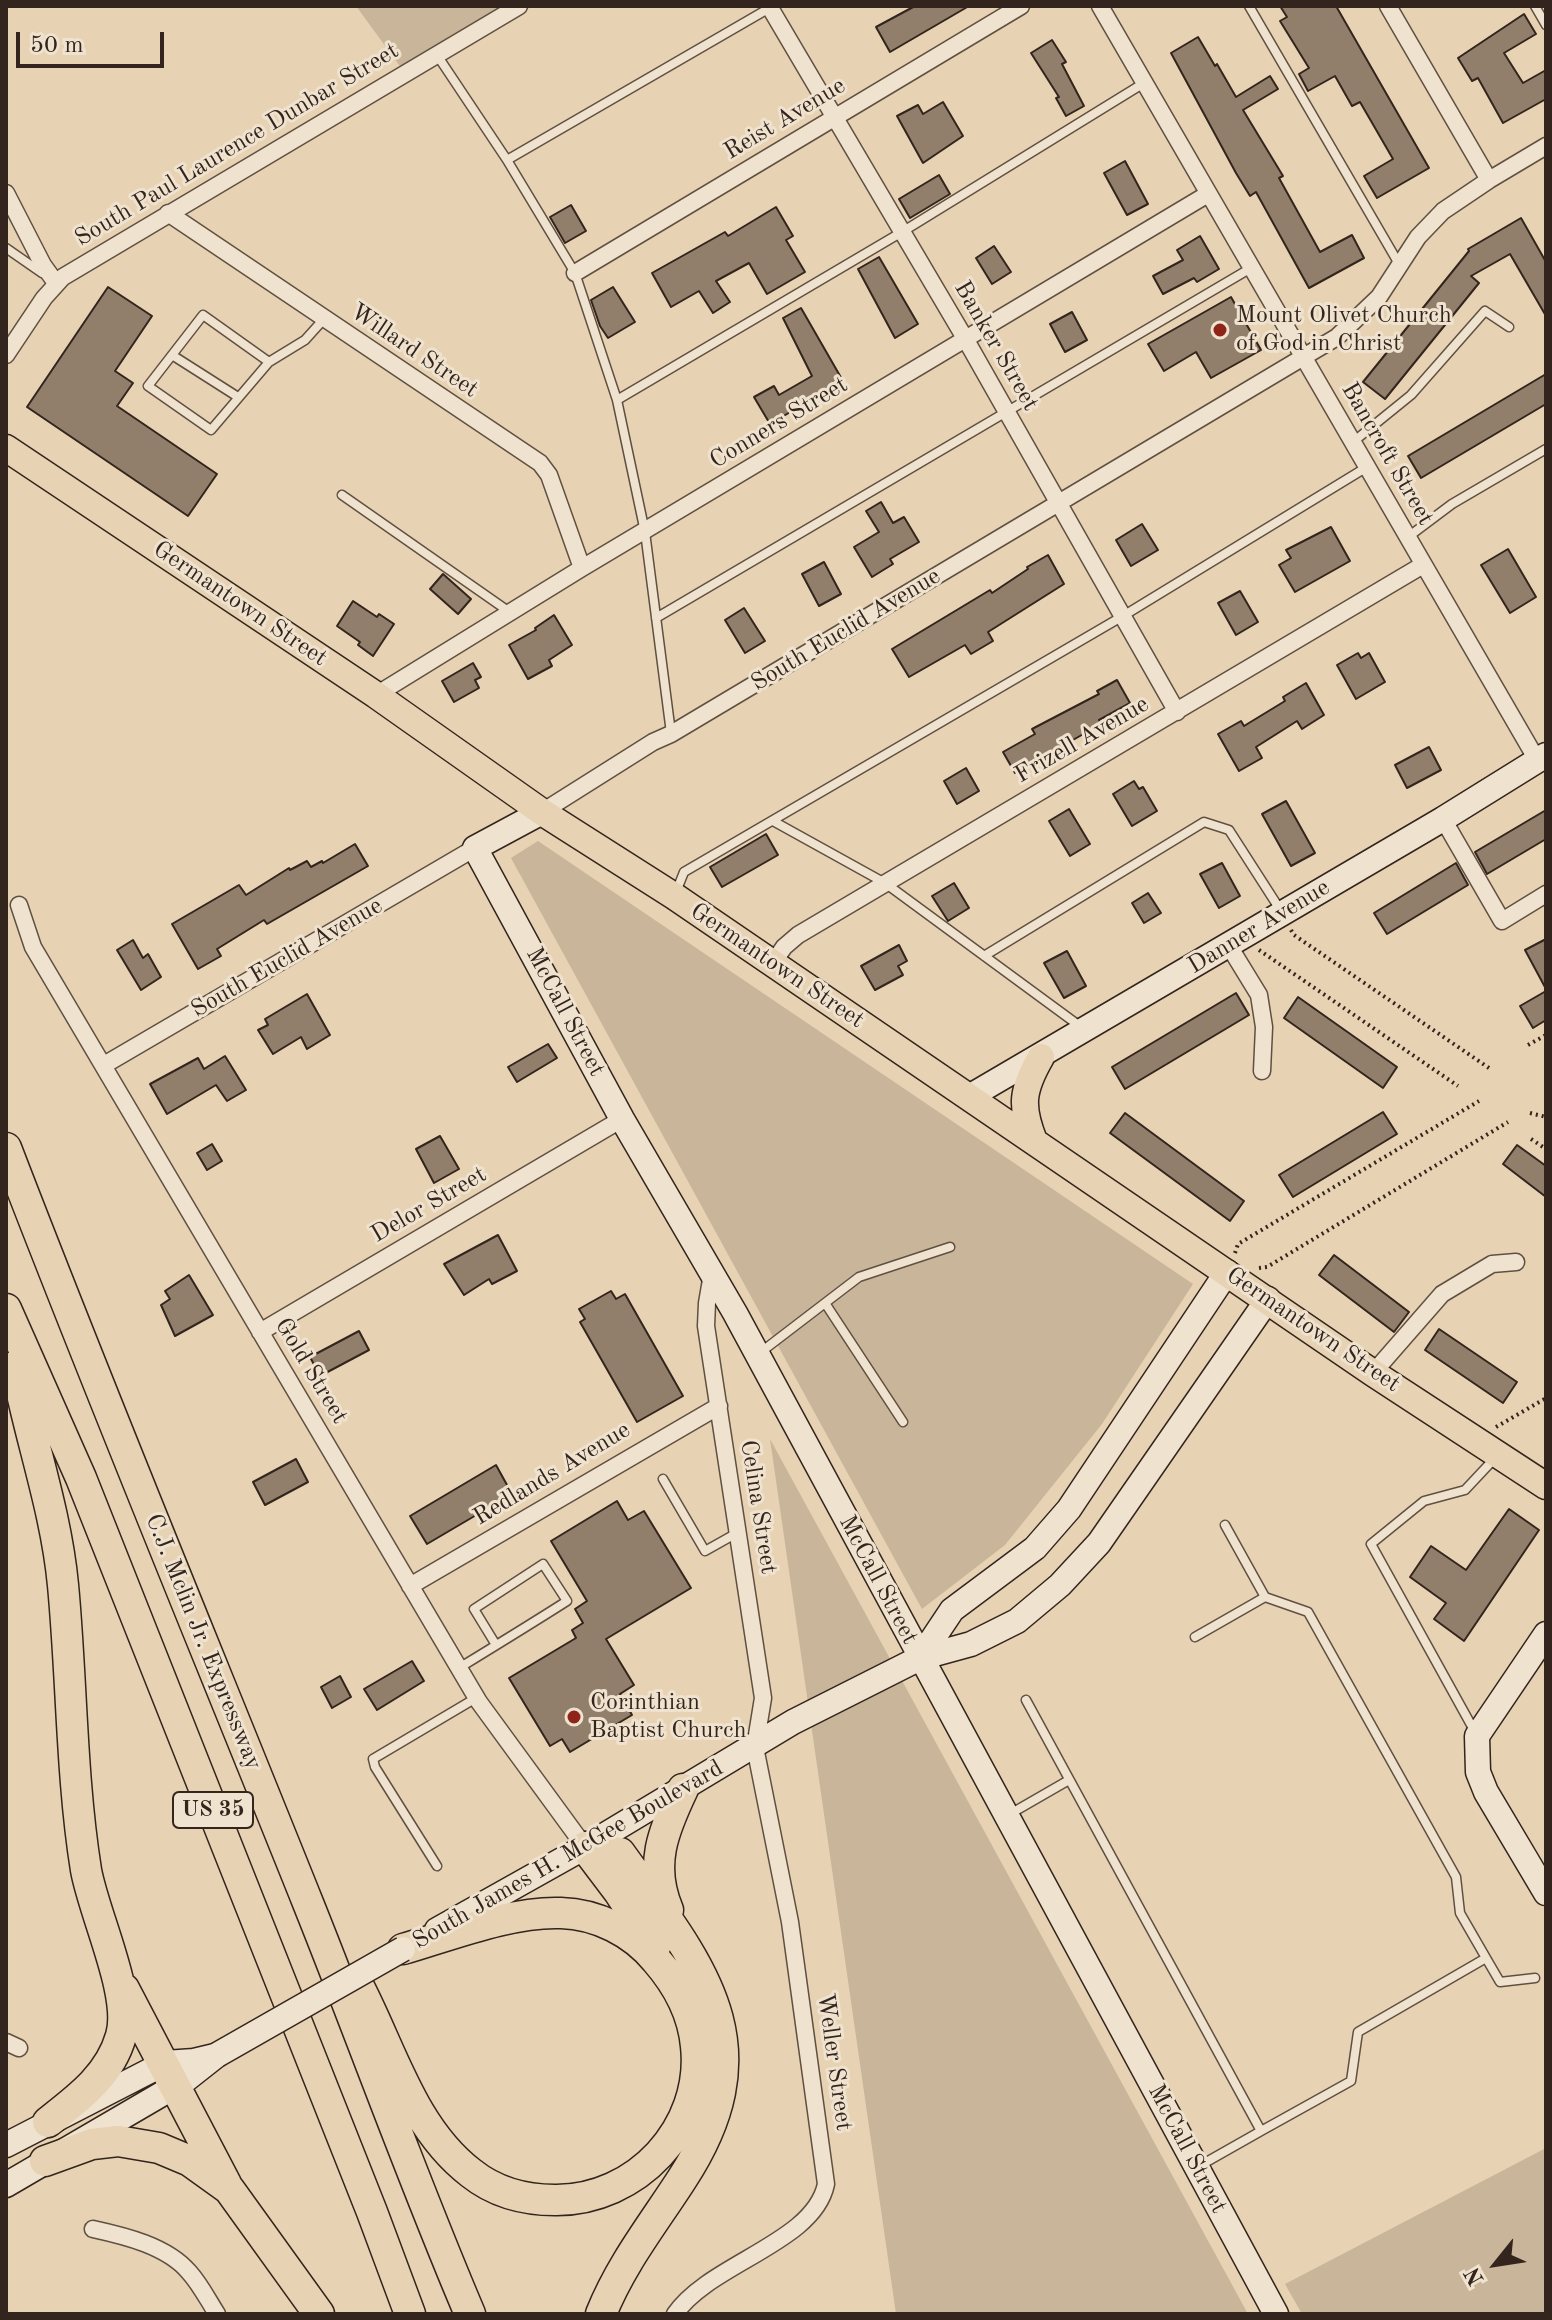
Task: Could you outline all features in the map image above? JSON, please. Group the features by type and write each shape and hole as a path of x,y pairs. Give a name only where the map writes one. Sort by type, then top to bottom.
{"highway":[{"name":"C.J. Mclin Jr. Expressway","path":"6,1148 61,1293 301,1886 418,2194 470,2314"},
{"name":"US 35","path":"6,1309 81,1478 367,2197 410,2314"},
{"path":"6,1317 23,1404 51,1508 63,1583 81,1837 97,1916 116,1974 123,2014 122,2034 112,2059 84,2094 48,2122"},
{"path":"678,1934 658,1879 664,1833 683,1789"},
{"path":"301,1886 357,1983 409,2094 446,2150 470,2173 508,2194 534,2200 567,2200 608,2191 645,2168 674,2137 693,2089 696,2046 693,2025 684,2001 659,1953 585,1847"},
{"path":"585,1847 620,1853 678,1934 704,1976 718,2013 724,2060 720,2095 703,2143 684,2177 626,2262 601,2314"},
{"path":"403,1949 535,1914 563,1913 590,1917 625,1933 651,1953 670,1975"},
{"path":"116,1974 229,2189 319,2314"},
{"path":"45,2161 92,2144 137,2142 190,2161 229,2189"}],"main road":[{"name":"Germantown Street","path":"6,448 376,695 542,812 674,896 1373,1373 1546,1486"},
{"path":"1034,1141 1026,1121 1024,1103 1030,1077 1041,1057"}],"street":[{"name":"South Paul Laurence Dunbar Street","path":"6,355 56,283 168,213 519,6"},
{"name":"Reist Avenue","path":"575,273 1021,6"},
{"name":"Bancroft Street","path":"1100,6 1423,565 1542,757"},
{"path":"1388,6 1489,180"},
{"name":"Banker Street","path":"771,7 966,340 1177,712"},
{"name":"South Euclid Avenue","path":"104,1065 542,812 653,742 1337,337 1366,311 1430,223 1458,200 1546,146"},
{"path":"6,193 43,265 56,283"},
{"name":"Conners Street","path":"376,695 582,568 1208,194"},
{"name":"Willard Street","path":"168,213 540,463 549,475 582,568"},
{"name":"Frizell Avenue","path":"773,963 784,947 798,935 1423,565"},
{"name":"Danner Avenue","path":"969,1097 1229,946 1542,757"},
{"path":"1443,819 1502,921 1546,894"},
{"name":"McCall Street","path":"475,848 622,1119 757,1355 1276,2314"},
{"name":"Gold Street","path":"19,905 33,947 476,1698 585,1847"},
{"path":"1229,946 1259,995 1264,1027 1262,1071"},
{"name":"Delor Street","path":"260,1332 622,1119"},
{"path":"1373,1373 1442,1294 1492,1264 1516,1262"},
{"name":"South James H. McGee Boulevard","path":"920,1658 952,1610 1035,1548 1069,1509 1227,1272"},
{"name":"Celina Street","path":"712,1274 706,1326 763,1698 755,1747"},
{"name":"South James H. McGee Boulevard","path":"6,2145 48,2122 217,2055 585,1847 793,1722 920,1658 971,1644 1017,1621 1060,1585 1099,1543 1268,1299"},
{"name":"Redlands Avenue","path":"410,1586 719,1406"},
{"path":"1545,1638 1477,1736 1478,1772 1486,1792 1546,1893"},
{"name":"Weller Street","path":"675,2314 703,2285 805,2220 821,2202 826,2184 790,1922 755,1747"},
{"name":"South James H. McGee Boulevard","path":"6,2185 171,2074"},
{"path":"93,2229 174,2257 189,2272 217,2314"}],"lane":[{"path":"1249,6 1400,264"},
{"path":"1535,6 1546,25"},
{"path":"507,160 771,7"},
{"path":"437,55 507,160 575,273 617,400 645,532 671,734"},
{"path":"617,400 902,232 1144,83"},
{"path":"6,248 56,283"},
{"path":"656,618 1251,268"},
{"path":"1352,442 1411,395 1485,311 1509,327"},
{"path":"269,362 203,315 148,386 211,430 269,362 305,340 323,320"},
{"path":"172,355 238,397"},
{"path":"1407,537 1452,504 1546,449"},
{"path":"674,896 684,872 1123,616 1367,467"},
{"path":"342,495 511,613"},
{"path":"773,821 885,883 1085,1030"},
{"path":"984,956 1204,822 1229,830 1282,912"},
{"path":"757,1355 859,1277 950,1247"},
{"path":"825,1303 903,1422"},
{"path":"1477,1736 1371,1544 1424,1501 1465,1490 1499,1454"},
{"path":"663,1479 705,1551 738,1533"},
{"path":"1225,1525 1265,1597 1308,1612 1456,1877 1460,1913 1500,1982 1535,1978"},
{"path":"459,1668 567,1601 543,1564 474,1609 496,1645"},
{"path":"1195,1637 1265,1597"},
{"path":"437,1866 373,1759 476,1698"},
{"path":"1026,1700 1261,2131"},
{"path":"1006,1816 1069,1780"},
{"path":"1197,2168 1351,2081 1358,2032 1486,1958"}],"path":[{"path":"1282,912 1294,935 1489,1068"},
{"path":"1229,946 1260,950 1458,1086"},
{"path":"1528,1045 1546,1035"},
{"path":"1479,1101 1238,1244 1227,1272 1267,1267 1508,1122"},
{"path":"1530,1113 1546,1117"},
{"path":"1531,1139 1546,1149"},
{"path":"1476,1439 1546,1398"}],"shaded area":[{"path":"356,6 519,6 405,73"},
{"path":"538,841 1193,1284 1102,1424 1005,1545 922,1609 511,858"},
{"path":"770,1439 1248,2314 896,2314"},
{"path":"1546,2148 1546,2314 1302,2314 1285,2284"}],"building":[{"path":"915,6 969,6 890,52 876,27"},
{"path":"1280,6 1336,6 1429,168 1377,198 1364,176 1393,159 1360,102 1352,106 1335,76 1308,91 1299,74 1309,68 1280,21 1287,17"},
{"path":"1524,14 1536,34 1504,53 1523,83 1546,70 1546,99 1503,123 1478,78 1472,81 1458,58"},
{"path":"1198,37 1236,97 1270,76 1278,89 1243,110 1283,176 1279,178 1320,252 1352,235 1364,258 1309,288 1256,192 1250,196 1236,173 1171,53"},
{"path":"1052,40 1066,62 1062,64 1084,106 1066,116 1056,98 1059,97 1031,53"},
{"path":"943,102 963,136 923,163 897,116 918,105 923,114"},
{"path":"1125,161 1148,204 1127,215 1104,173"},
{"path":"939,175 950,194 910,218 899,199"},
{"path":"571,205 586,231 565,243 550,217"},
{"path":"776,207 793,236 786,240 805,272 767,294 749,263 716,281 730,302 713,313 699,291 671,307 652,273 725,232 728,236"},
{"path":"1521,218 1546,262 1546,316 1510,254 1471,276 1479,283 1385,399 1363,382 1468,249"},
{"path":"1200,236 1219,269 1197,282 1194,278 1163,294 1153,276 1183,260 1177,250"},
{"path":"994,246 1011,272 992,284 976,258"},
{"path":"879,257 918,324 895,338 858,269"},
{"path":"108,287 152,316 115,371 133,383 117,406 217,474 188,516 27,407"},
{"path":"613,287 635,322 608,338 600,326 591,300"},
{"path":"1231,297 1261,350 1211,378 1196,352 1164,371 1148,344"},
{"path":"801,308 843,381 770,424 754,397 774,386 779,395 812,376 783,318"},
{"path":"1072,312 1087,340 1065,352 1050,324"},
{"path":"1546,374 1546,404 1421,478 1408,456"},
{"path":"881,502 893,523 904,517 919,542 890,559 893,564 872,577 854,547 879,532 866,511"},
{"path":"1142,524 1158,550 1131,566 1116,540"},
{"path":"1331,527 1350,561 1295,592 1279,565 1291,558 1286,550"},
{"path":"1508,549 1536,597 1510,613 1481,565"},
{"path":"1048,555 1064,584 988,632 993,641 971,654 965,645 909,677 892,649 990,590 992,593"},
{"path":"824,562 841,594 819,606 802,574"},
{"path":"443,574 471,599 458,614 430,589"},
{"path":"1240,591 1258,622 1236,635 1218,603"},
{"path":"353,601 394,624 373,656 358,645 360,642 337,626"},
{"path":"744,608 765,641 745,653 725,620"},
{"path":"554,615 572,645 549,660 552,666 528,679 509,645 536,630"},
{"path":"1358,653 1361,658 1369,653 1385,682 1356,699 1337,665"},
{"path":"473,663 481,677 475,680 479,688 454,702 442,681"},
{"path":"1117,680 1130,703 1099,720 1101,724 1015,773 1003,752 1035,734 1032,729 1099,694 1097,691"},
{"path":"1306,683 1324,715 1302,729 1297,721 1256,747 1262,758 1239,771 1218,734 1241,721 1244,726 1285,701 1283,697"},
{"path":"1429,747 1441,770 1407,788 1395,765"},
{"path":"966,768 979,791 957,804 944,781"},
{"path":"1134,781 1139,789 1143,787 1157,811 1132,826 1113,794"},
{"path":"1286,801 1315,853 1291,866 1262,814"},
{"path":"1069,809 1090,844 1070,856 1049,821"},
{"path":"1546,810 1546,839 1487,874 1475,852"},
{"path":"766,834 778,855 722,887 710,867"},
{"path":"355,844 368,866 267,924 264,920 217,949 221,956 198,969 172,924 239,885 246,895 289,868 307,861 311,867 323,863"},
{"path":"1222,863 1240,896 1219,908 1200,874"},
{"path":"1456,863 1468,885 1387,934 1374,913"},
{"path":"954,883 969,908 948,921 932,896"},
{"path":"1148,893 1161,913 1144,923 1132,903"},
{"path":"1546,939 1546,989 1525,950"},
{"path":"133,940 143,958 148,954 161,977 141,990 117,950"},
{"path":"899,945 907,961 898,966 903,975 875,990 861,966"},
{"path":"1067,951 1086,986 1064,998 1044,963"},
{"path":"1546,991 1546,1020 1533,1028 1520,1006"},
{"path":"1236,993 1249,1015 1125,1089 1112,1067"},
{"path":"307,994 330,1035 307,1049 301,1037 273,1054 258,1030 268,1025 265,1019"},
{"path":"1298,997 1397,1067 1383,1088 1284,1018"},
{"path":"548,1044 557,1058 517,1082 508,1067"},
{"path":"225,1056 246,1090 227,1101 216,1085 167,1114 150,1084 198,1058 204,1069"},
{"path":"1383,1112 1397,1134 1293,1197 1279,1175"},
{"path":"1125,1113 1244,1201 1230,1221 1110,1133"},
{"path":"440,1136 459,1169 434,1183 416,1149"},
{"path":"212,1144 222,1161 207,1170 197,1153"},
{"path":"1517,1145 1546,1166 1546,1197 1503,1164"},
{"path":"498,1235 517,1271 492,1284 489,1279 464,1295 444,1264"},
{"path":"1334,1255 1409,1312 1394,1332 1319,1275"},
{"path":"189,1275 213,1315 175,1336 161,1305 170,1299 165,1291"},
{"path":"611,1291 616,1299 625,1294 683,1396 637,1422 580,1322 585,1319 579,1309"},
{"path":"1439,1329 1517,1382 1503,1403 1425,1350"},
{"path":"359,1331 369,1350 320,1376 310,1357"},
{"path":"296,1459 308,1482 265,1505 253,1482"},
{"path":"496,1465 512,1494 427,1544 410,1516"},
{"path":"617,1501 628,1520 644,1511 691,1588 606,1639 634,1685 620,1694 632,1715 570,1752 562,1739 550,1746 509,1678 576,1638 572,1630 583,1623 575,1609 587,1601 551,1541"},
{"path":"1509,1509 1539,1530 1464,1641 1434,1619 1446,1603 1410,1577 1431,1546 1466,1570"},
{"path":"412,1661 424,1681 377,1710 364,1689"},
{"path":"340,1676 351,1697 332,1708 321,1687"}],"place":[{"name":"Mount Olivet Church of God in Christ","path":"1220,330"},
{"name":"Corinthian Baptist Church","path":"574,1717"}]}
